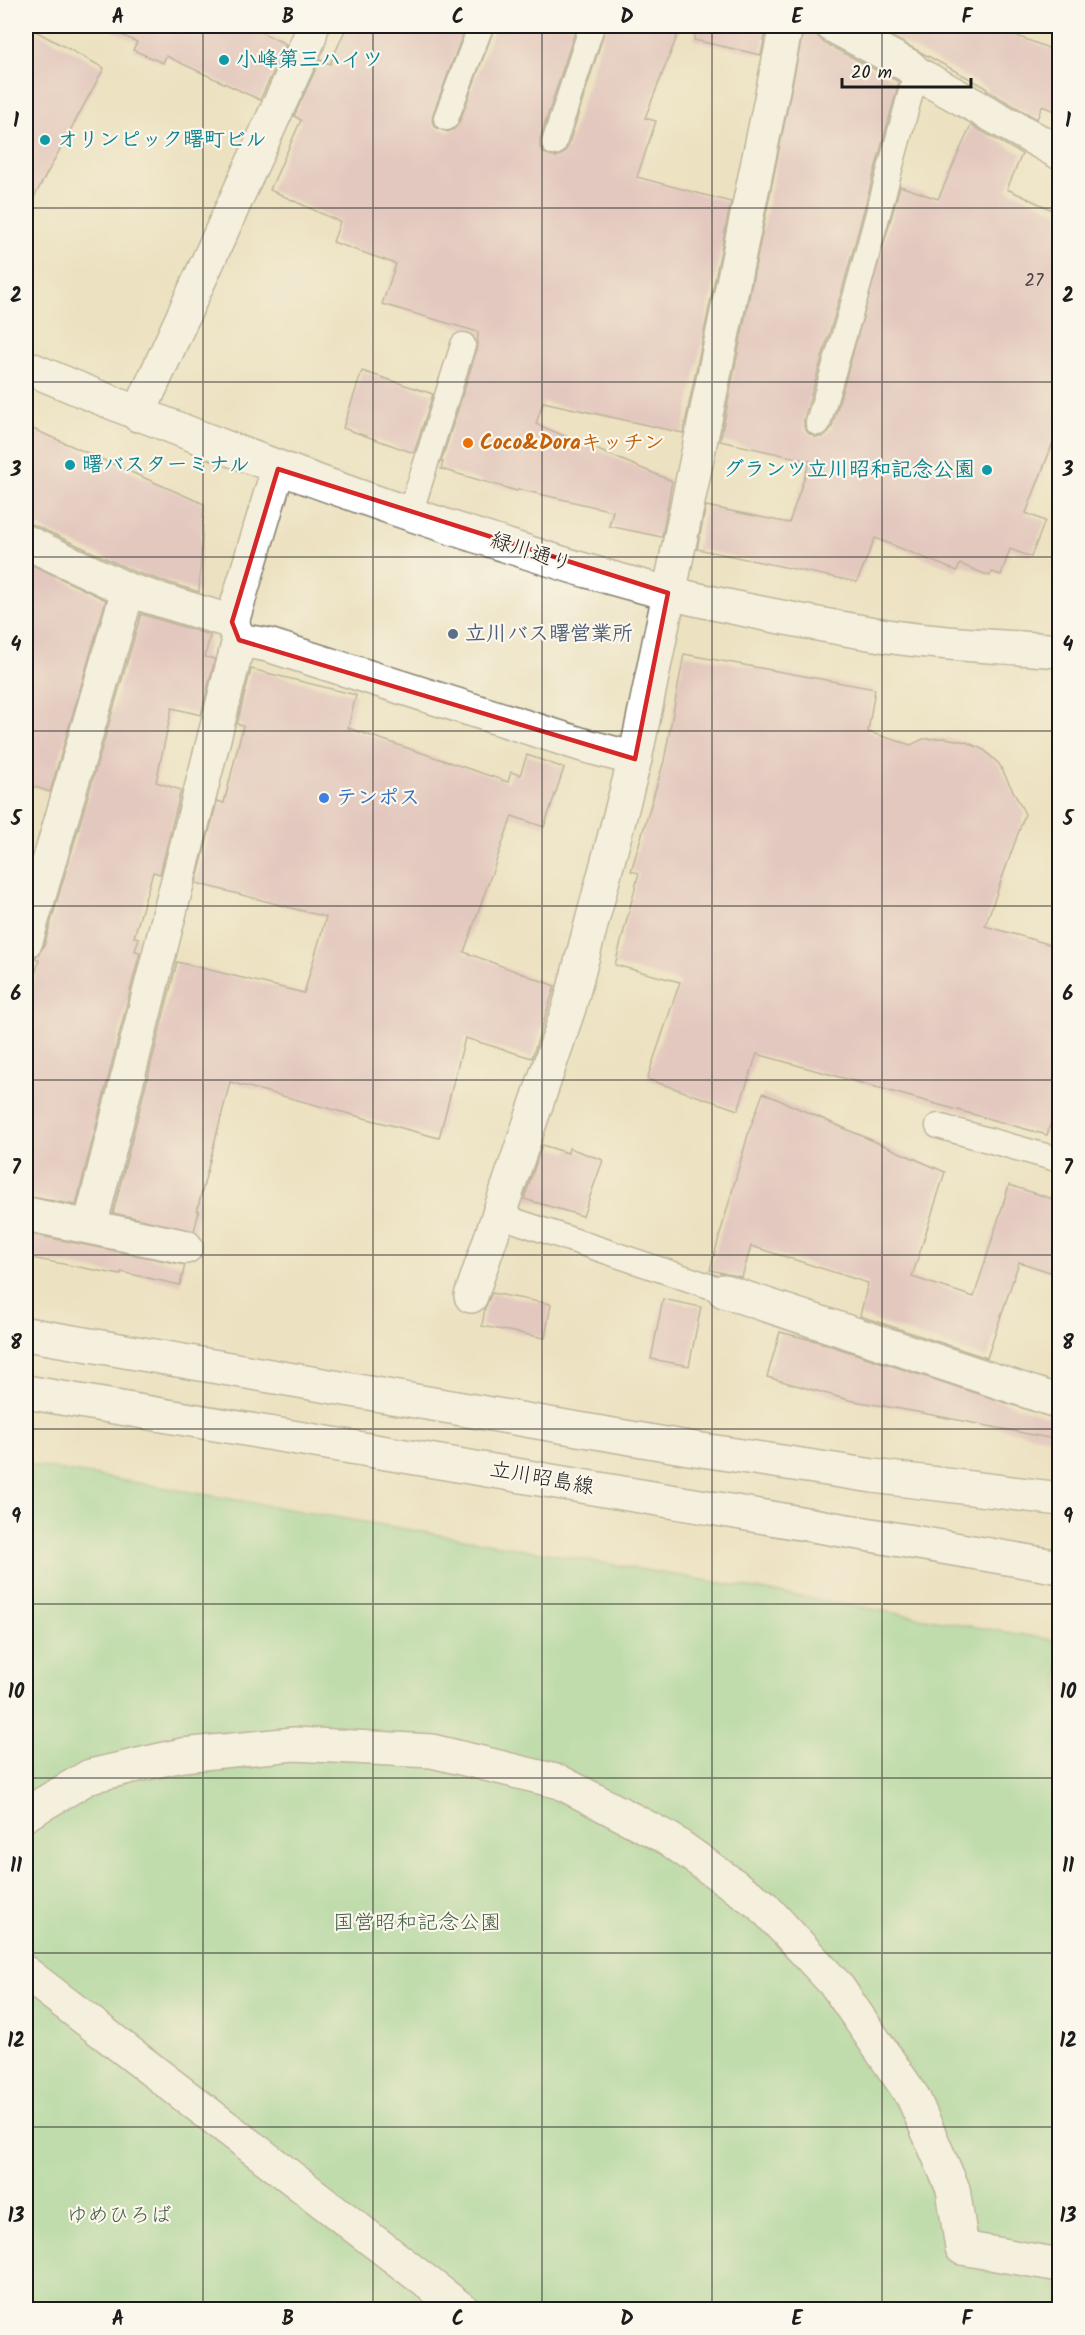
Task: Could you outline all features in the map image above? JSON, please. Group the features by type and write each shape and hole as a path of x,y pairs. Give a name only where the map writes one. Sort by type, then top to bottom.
{"street":[{"path":"138,415 309,39 312,26"},
{"path":"471,1296 569,1008 635,759 786,26"},
{"path":"833,26 909,66 916,73 1059,153"},
{"name":"緑川通り","path":"26,367 138,415 278,469 568,566 668,593 781,617 891,636 1059,651"},
{"path":"90,1226 235,631 278,469"},
{"path":"26,542 128,590 268,645 583,745 635,759"},
{"path":"26,941 128,590"},
{"path":"26,1214 186,1247"},
{"path":"724,1291 1059,1402"},
{"path":"26,1334 689,1448 873,1476 1059,1499"},
{"name":"立川昭島線","path":"26,1392 1059,1567"},
{"path":"26,1815 90,1776 182,1755 294,1744 432,1751 560,1782 669,1839 762,1905 837,1986 913,2097 953,2189 962,2248 1059,2265"},
{"path":"26,1973 463,2310"}],"lane":[{"path":"446,118 481,26"},
{"path":"554,143 592,26"},
{"path":"818,423 916,73"},
{"path":"410,514 463,345"},
{"path":"939,1125 1059,1160"},
{"path":"500,1213 516,1221 724,1291"}],"highlighted area":[{"path":"278,469 668,593 635,759 239,640 232,622"}],"green space":[{"name":"国営昭和記念公園","path":"26,1464 1059,1641 1059,2309 26,2309"}],"building":[{"name":"オリンピック曙町ビル","path":"26,26 104,68 26,212"},
{"name":"小峰第三ハイツ","path":"102,26 248,26 286,44 260,100 166,56 163,63 133,50 137,42"},
{"path":"347,26 466,26 433,114 432,121 435,127 448,132 459,123 495,26 577,26 540,139 540,147 544,153 556,157 563,154 568,147 606,26 681,26 645,118 656,121 637,177 731,202 683,433 543,402 536,424 672,481 662,537 609,526 613,511 518,489 517,491 441,469 443,462 441,462 477,349 478,332 382,304 396,264 333,242 340,222 270,190 301,120 294,116 320,60 330,64"},
{"path":"696,26 767,26 761,55 694,40"},
{"path":"804,26 814,26 817,35 824,43 899,82 804,419 804,427 808,433 815,437 822,437 832,427 900,186 938,199 971,125 1022,154 1007,189 1059,213 1059,427 1026,513 1045,521 1031,557 1010,549 1001,575 992,572 990,576 960,564 957,571 875,538 857,582 697,549 706,506 789,523 810,461 720,441"},
{"path":"872,26 997,26 1059,52 1059,113 1042,106 1037,119 986,90 987,88"},
{"path":"362,371 433,394 414,453 343,428"},
{"name":"曙バスターミナル","path":"26,426 204,504 199,592 135,572 26,523"},
{"path":"26,562 106,600 50,792 26,784"},
{"path":"141,614 210,635 205,657 215,659 201,715 172,708 156,782 181,790 160,874 153,872 134,937 139,938 135,951 140,952 76,1205 26,1196 26,1008 39,960 35,958 44,946"},
{"path":"684,654 875,689 868,732 911,745 923,739 945,738 966,742 984,750 999,764 1025,814 985,926 1059,947 1059,1098 1047,1135 757,1054 738,1110 647,1079 680,982 615,965 639,873 631,871 664,761"},
{"path":"251,669 356,695 348,728 508,782 511,772 520,775 527,755 564,768 544,827 512,816 464,952 555,986 532,1058 465,1038 439,1138 230,1082 194,1231 113,1213 177,962 304,993 326,917 196,883 217,801 224,803 243,726 237,724"},
{"path":"763,1093 945,1172 912,1277 974,1297 1009,1185 1059,1201 1059,1275 1019,1262 987,1358 860,1316 868,1283 751,1246 742,1277 710,1270 749,1131"},
{"path":"542,1145 568,1153 569,1148 603,1160 583,1216 524,1199"},
{"path":"26,1233 185,1265 180,1285 121,1272 121,1275 26,1257"},
{"path":"492,1293 551,1304 545,1338 482,1326 485,1308"},
{"path":"663,1299 701,1307 689,1366 651,1359"},
{"path":"780,1332 816,1341 1059,1420 1059,1440 849,1400 767,1377"}],"place":[{"name":"小峰第三ハイツ","path":"224,60"},
{"name":"オリンピック曙町ビル","path":"45,140"},
{"name":"Coco&Doraキッチン","path":"468,443"},
{"name":"曙バスターミナル","path":"70,465"},
{"name":"グランツ立川昭和記念公園","path":"987,470"},
{"name":"立川バス曙営業所","path":"453,634"},
{"name":"テンポス","path":"324,798"}],"park label":[{"name":"ゆめひろば","path":"119,2216"}]}
